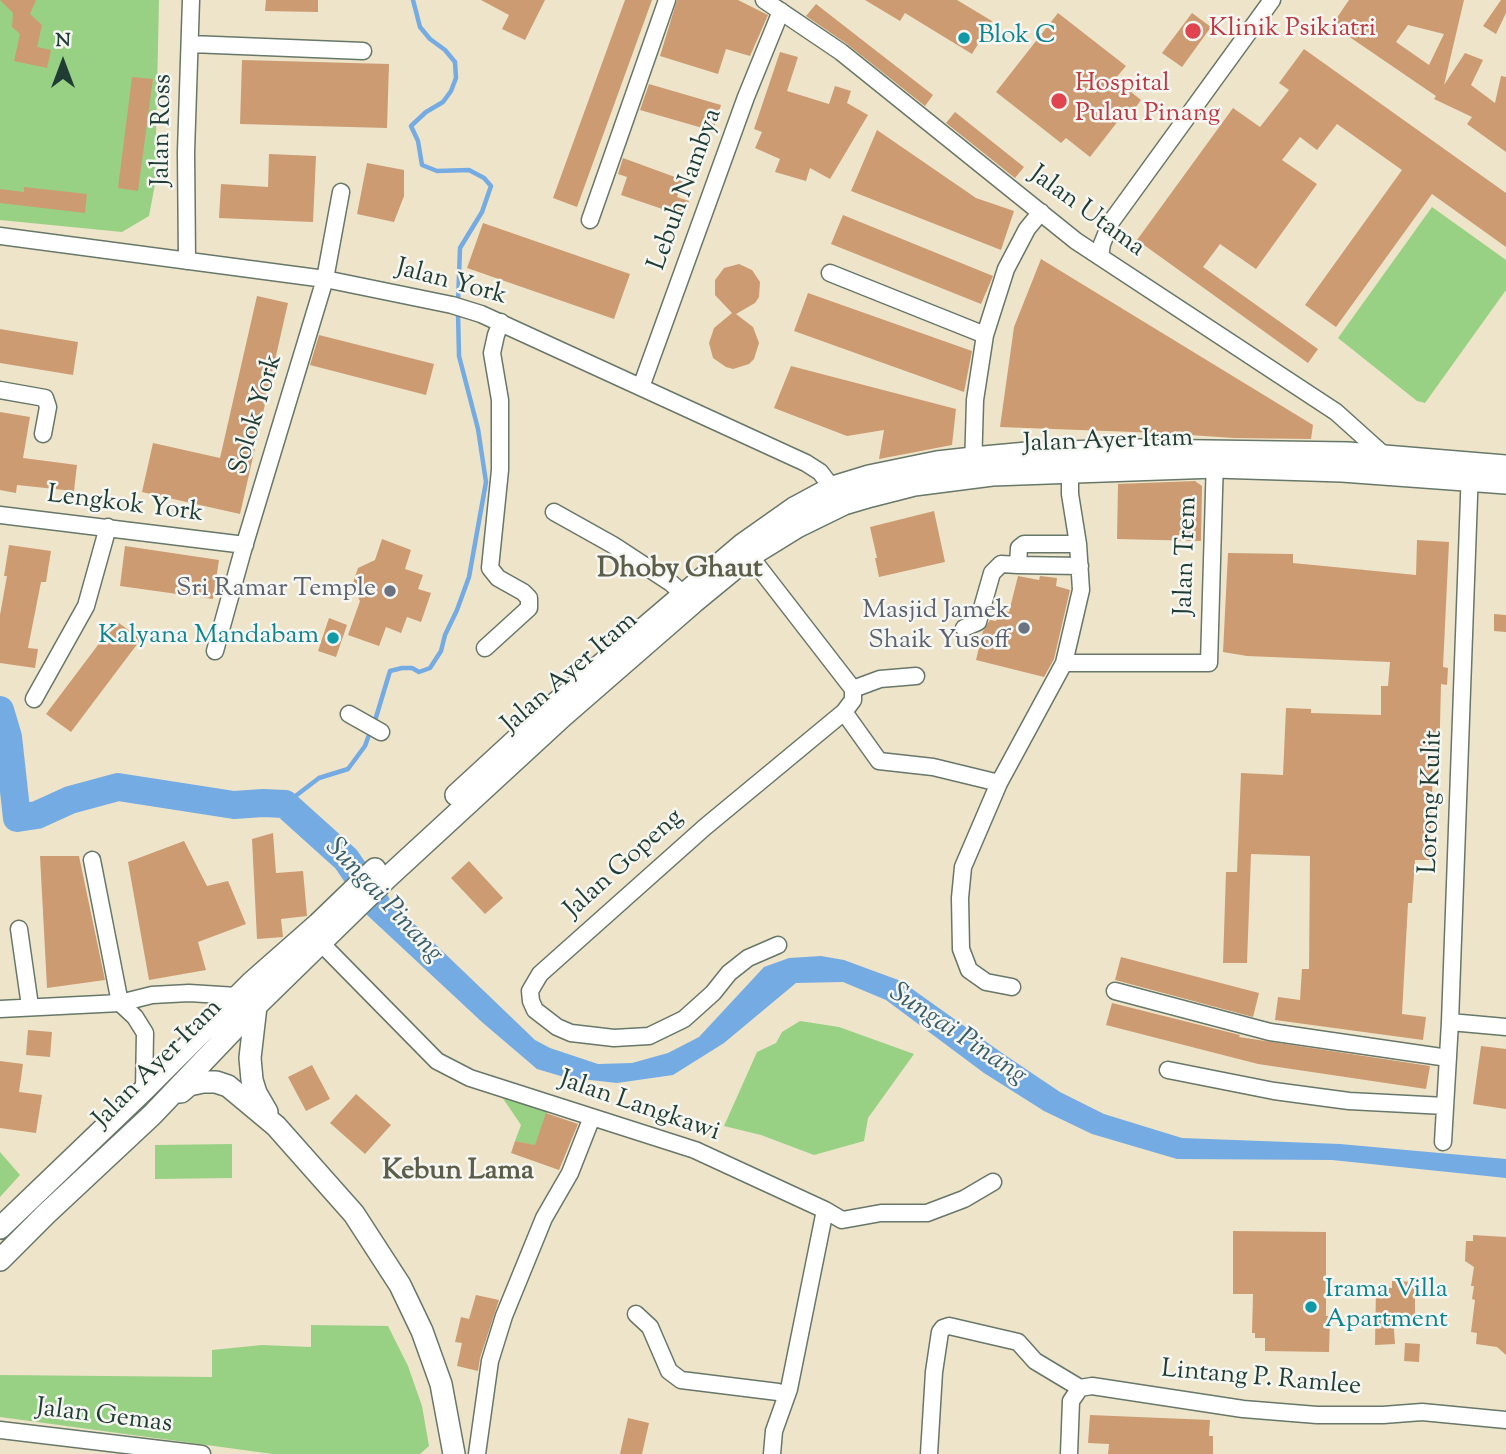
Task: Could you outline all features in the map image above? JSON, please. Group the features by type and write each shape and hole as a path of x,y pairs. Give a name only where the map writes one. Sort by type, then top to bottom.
{"main road":[{"name":"Jalan Ayer Itam","path":"973,467 1070,471 1310,452 1385,456 1470,472 1506,483"},
{"name":"Jalan Ayer Itam","path":"0,1228 144,1090 247,1001 315,937 555,704 682,593 743,544 794,508 838,496 914,485 1027,453 1215,459 1342,471 1470,472 1506,466"},
{"name":"Jalan Ayer Itam","path":"383,872 750,556 797,527 838,496"},
{"name":"Jalan Ayer Itam","path":"0,1261 152,1115 247,1001"},
{"path":"247,1001 252,1080 256,1093 276,1126"},
{"path":"152,1115 189,1085 216,1082 228,1086 276,1126 354,1214 400,1285 422,1331 441,1384 454,1454"}],"street":[{"name":"Jalan Ross","path":"187,261 191,0"},
{"path":"590,220 667,0"},
{"name":"Jalan Utama","path":"764,0 841,52 1076,241 1336,412 1385,456"},
{"path":"1100,257 1111,222 1272,0"},
{"name":"Lebuh Nambya","path":"641,387 746,97 781,11"},
{"path":"191,44 363,51"},
{"name":"Solok York","path":"215,652 325,279 341,192"},
{"path":"973,467 975,400 985,335 1006,269 1027,229 1041,212"},
{"path":"1076,241 1111,222"},
{"name":"Jalan York","path":"0,236 325,279 452,305 501,322 806,463 820,472 838,496"},
{"path":"830,273 985,335"},
{"path":"485,648 529,608 529,598 498,578 490,568 500,470 500,400 492,353 501,322"},
{"path":"0,390 45,398 48,407 43,434"},
{"name":"Jalan Trem","path":"1064,663 1209,663 1215,459"},
{"path":"1012,987 986,982 970,970 961,949 960,898 963,867 999,783 1064,663 1081,590 1078,544 1070,494 1070,471"},
{"name":"Lorong Kulit","path":"1443,1142 1450,1023 1470,472"},
{"path":"554,512 613,545 682,593"},
{"name":"Lengkok York","path":"0,515 245,545"},
{"path":"34,699 86,606 108,527"},
{"path":"1018,565 1019,548 1024,544 1078,544"},
{"path":"750,556 853,689 880,679 916,676"},
{"path":"964,628 978,622 992,573 1001,564 1080,566"},
{"name":"Jalan Gopeng","path":"779,945 748,958 729,973 713,993 684,1019 649,1036 614,1038 571,1034 556,1027 535,1010 531,1001 530,990 540,974 705,827 844,712 853,700 853,689"},
{"path":"844,712 879,761 933,766 999,783"},
{"path":"349,714 381,732"},
{"path":"92,860 120,1003 135,1017 145,1034 144,1090"},
{"path":"19,929 30,1006"},
{"name":"Jalan Langkawi","path":"315,937 437,1061 470,1078 695,1150 842,1220 881,1213 927,1213 964,1199 993,1182"},
{"path":"1115,991 1270,1032 1448,1058"},
{"path":"0,1009 120,1003 152,995 189,993 247,1001"},
{"path":"1450,1023 1506,1027"},
{"path":"1168,1070 1274,1091 1349,1101 1445,1106"},
{"path":"477,1454 490,1361 504,1316 544,1218 570,1173 592,1117"},
{"path":"772,1454 774,1431 787,1395 825,1210"},
{"path":"636,1314 650,1326 668,1371 681,1380 787,1395"},
{"path":"929,1454 934,1372 940,1332 949,1326 1018,1342 1035,1361 1080,1388 1071,1401 1069,1454"},
{"name":"Lintang P. Ramlee","path":"1080,1388 1092,1386 1243,1409 1317,1415 1393,1415 1422,1412 1506,1420"},
{"name":"Jalan Gemas","path":"0,1430 202,1454"}],"green space":[{"path":"0,0 159,0 155,184 149,216 122,232 0,220"},
{"path":"1432,207 1506,260 1506,290 1425,403 1417,401 1338,338"},
{"path":"800,1021 839,1027 914,1054 868,1118 864,1141 814,1155 761,1135 724,1126 757,1052 776,1043 782,1032"},
{"path":"502,1097 548,1108 537,1146 515,1141 521,1125"},
{"path":"232,1144 232,1178 155,1179 155,1145"},
{"path":"0,1152 20,1175 0,1197"},
{"path":"311,1325 388,1326 408,1366 422,1406 429,1446 420,1454 273,1454 0,1417 0,1375 212,1377 212,1350 262,1345 311,1347"}],"water":[{"name":"Sungai Pinang","path":"385,896 535,1040 550,1048 598,1064 632,1063 668,1053 699,1037 764,967 789,958 821,956 844,960 901,981 1060,1092 1104,1114 1182,1138 1340,1144 1506,1159 1506,1178 1332,1160 1177,1159 1092,1134 1044,1111 984,1073 886,1000 843,982 796,983 724,1043 673,1075 617,1083 564,1077 537,1069 483,1023 366,914"}],"building":[{"path":"0,0 36,0 30,14 42,25 37,47 51,50 47,68 14,61 20,34 12,27 13,13"},
{"path":"266,0 318,0 318,12 265,11"},
{"path":"481,0 545,0 525,40 502,29 509,15"},
{"path":"625,0 652,0 577,207 553,198"},
{"path":"677,0 738,0 768,15 750,56 726,49 718,74 660,56"},
{"name":"Blok C","path":"865,0 957,0 992,21 972,54 905,13 900,21"},
{"path":"1349,0 1464,0 1444,85 1465,53 1483,60 1471,85 1495,103 1501,76 1506,77 1506,152 1467,124 1472,117 1434,99 1436,96 1332,25","holes":["1408,25 1444,34 1429,65 1396,42"]},
{"path":"1501,0 1506,0 1506,13 1496,34 1483,26"},
{"path":"816,4 933,95 925,106 847,44 806,16"},
{"path":"1058,13 1126,66 1115,79 1141,100 1133,111 1129,107 1090,157 1066,138 1061,143 996,92"},
{"path":"1192,13 1211,27 1182,67 1162,53"},
{"path":"1304,49 1506,193 1506,247 1432,194 1336,327 1305,305 1402,170 1337,124 1317,150 1300,137 1282,160 1317,184 1256,269 1220,244 1203,267 1318,349 1308,363 1137,240 1233,108 1260,127 1289,90 1279,83"},
{"path":"780,52 798,57 787,91 829,104 835,86 851,91 847,103 868,115 830,179 810,168 806,181 775,172 780,159 755,148 762,132 754,129"},
{"path":"242,60 389,64 387,128 240,124"},
{"path":"132,77 153,79 138,191 118,188"},
{"path":"649,84 721,105 713,131 640,110"},
{"path":"955,112 1024,167 1015,178 946,123"},
{"path":"877,130 976,198 1014,211 1001,250 851,191"},
{"path":"269,154 316,156 313,222 219,218 221,184 268,187"},
{"path":"623,158 683,180 677,197 689,201 683,216 621,195 627,177 618,174"},
{"path":"367,163 404,170 404,196 394,222 357,214"},
{"path":"24,187 87,194 85,213 0,203 0,189 24,192"},
{"path":"843,215 993,276 981,304 831,244"},
{"path":"483,223 630,274 614,319 467,268"},
{"path":"1041,259 1313,425 1311,439 1000,427 1014,327"},
{"path":"739,264 752,270 760,282 759,297 755,303 736,314 753,327 759,343 754,359 749,364 733,369 713,358 709,343 714,328 732,313 715,295 715,280 724,268"},
{"path":"808,293 972,351 964,392 794,331"},
{"path":"257,296 288,303 240,514 142,492 153,443 220,458"},
{"path":"0,329 78,342 73,375 0,363"},
{"path":"319,335 434,364 426,395 310,365"},
{"path":"791,366 956,409 952,445 879,459 884,430 847,436 774,408"},
{"path":"0,412 30,417 23,458 77,465 74,491 17,485 16,493 0,490"},
{"path":"1195,481 1202,486 1201,541 1117,539 1118,484"},
{"path":"934,511 945,562 879,577 870,527"},
{"name":"Sri Ramar Temple","path":"382,539 411,550 405,569 423,575 418,589 431,593 421,622 407,617 401,633 386,627 379,646 348,635 360,601 352,586 358,568 375,560"},
{"path":"1417,540 1449,542 1443,667 1448,668 1447,685 1441,684 1439,764 1433,764 1430,860 1415,860 1412,903 1408,903 1402,1014 1426,1017 1423,1040 1275,1020 1278,997 1300,1000 1302,969 1309,969 1310,856 1251,854 1247,963 1223,963 1226,872 1237,872 1241,773 1283,775 1286,708 1311,709 1311,713 1381,715 1381,686 1388,686 1390,662 1247,656 1223,652 1228,553 1293,554 1293,563 1416,575"},
{"path":"9,545 51,551 46,582 41,582 28,648 38,649 35,668 0,663 0,615"},
{"path":"125,546 219,560 213,599 120,586"},
{"name":"Masjid Jamek Shaik Yusoff","path":"1018,576 1039,580 1040,576 1057,578 1056,586 1070,590 1054,659 1044,677 976,660 983,631 990,620 996,621 999,609 1009,612"},
{"path":"1494,614 1506,615 1506,632 1494,631"},
{"name":"Kalyana Mandabam","path":"329,618 347,625 336,657 318,651"},
{"path":"116,621 141,639 71,732 46,714"},
{"path":"273,833 276,873 303,871 307,916 281,919 283,937 257,939 252,839"},
{"path":"184,841 207,886 228,881 246,924 198,942 206,970 149,980 128,862"},
{"path":"40,856 79,856 105,980 47,988"},
{"path":"469,861 503,898 485,914 451,878"},
{"path":"1121,957 1259,993 1253,1017 1115,980"},
{"path":"1112,1003 1240,1035 1239,1037 1430,1066 1426,1089 1258,1064 1106,1025"},
{"path":"28,1030 52,1032 50,1057 26,1055"},
{"path":"1481,1046 1506,1049 1506,1109 1473,1104"},
{"path":"0,1061 23,1064 19,1092 42,1095 36,1133 0,1128"},
{"path":"312,1065 330,1099 306,1111 288,1077"},
{"path":"356,1094 391,1125 365,1154 330,1123"},
{"path":"546,1113 578,1124 559,1170 511,1153 515,1141 535,1145"},
{"path":"1233,1231 1326,1232 1329,1352 1265,1351 1265,1338 1255,1338 1255,1333 1252,1333 1253,1294 1233,1294"},
{"path":"1473,1235 1506,1237 1506,1355 1497,1347 1476,1344 1477,1333 1471,1332 1475,1300 1472,1299 1474,1286 1471,1286 1474,1267 1465,1261 1466,1241 1473,1241"},
{"path":"1392,1281 1415,1282 1415,1318 1393,1317 1395,1344 1375,1345 1376,1288 1392,1288"},
{"path":"476,1295 499,1300 478,1371 457,1366 462,1343 455,1342 461,1317 469,1319"},
{"path":"1405,1343 1420,1344 1419,1362 1404,1361"},
{"path":"1090,1415 1210,1420 1209,1436 1213,1436 1213,1454 1108,1454 1109,1444 1088,1443"},
{"path":"628,1418 649,1423 642,1454 620,1454"}],"waterway":[{"path":"413,0 420,27 455,62 456,78 443,102 426,112 411,126 418,141 422,165 437,171 469,170 484,178 491,186 482,212 460,248 458,303"},
{"path":"374,724 390,671 412,668 419,672 430,668 441,651 469,577 486,482 478,429 459,356 458,312"},
{"name":"Sungai Pinang","path":"0,710 8,737 17,818 37,815 70,800 118,787 234,805 285,804 346,859 376,903"},
{"path":"285,804 319,778 348,769 365,746 370,732"}],"place":[{"name":"Klinik Psikiatri","path":"1193,31"},
{"name":"Blok C","path":"964,38"},
{"name":"Hospital Pulau Pinang","path":"1059,101"},
{"name":"Sri Ramar Temple","path":"390,591"},
{"name":"Masjid Jamek Shaik Yusoff","path":"1024,628"},
{"name":"Kalyana Mandabam","path":"333,638"},
{"name":"Irama Villa Apartment","path":"1311,1307"}],"district":[{"name":"Dhoby Ghaut","path":"680,571"},
{"name":"Kebun Lama","path":"458,1173"}]}
